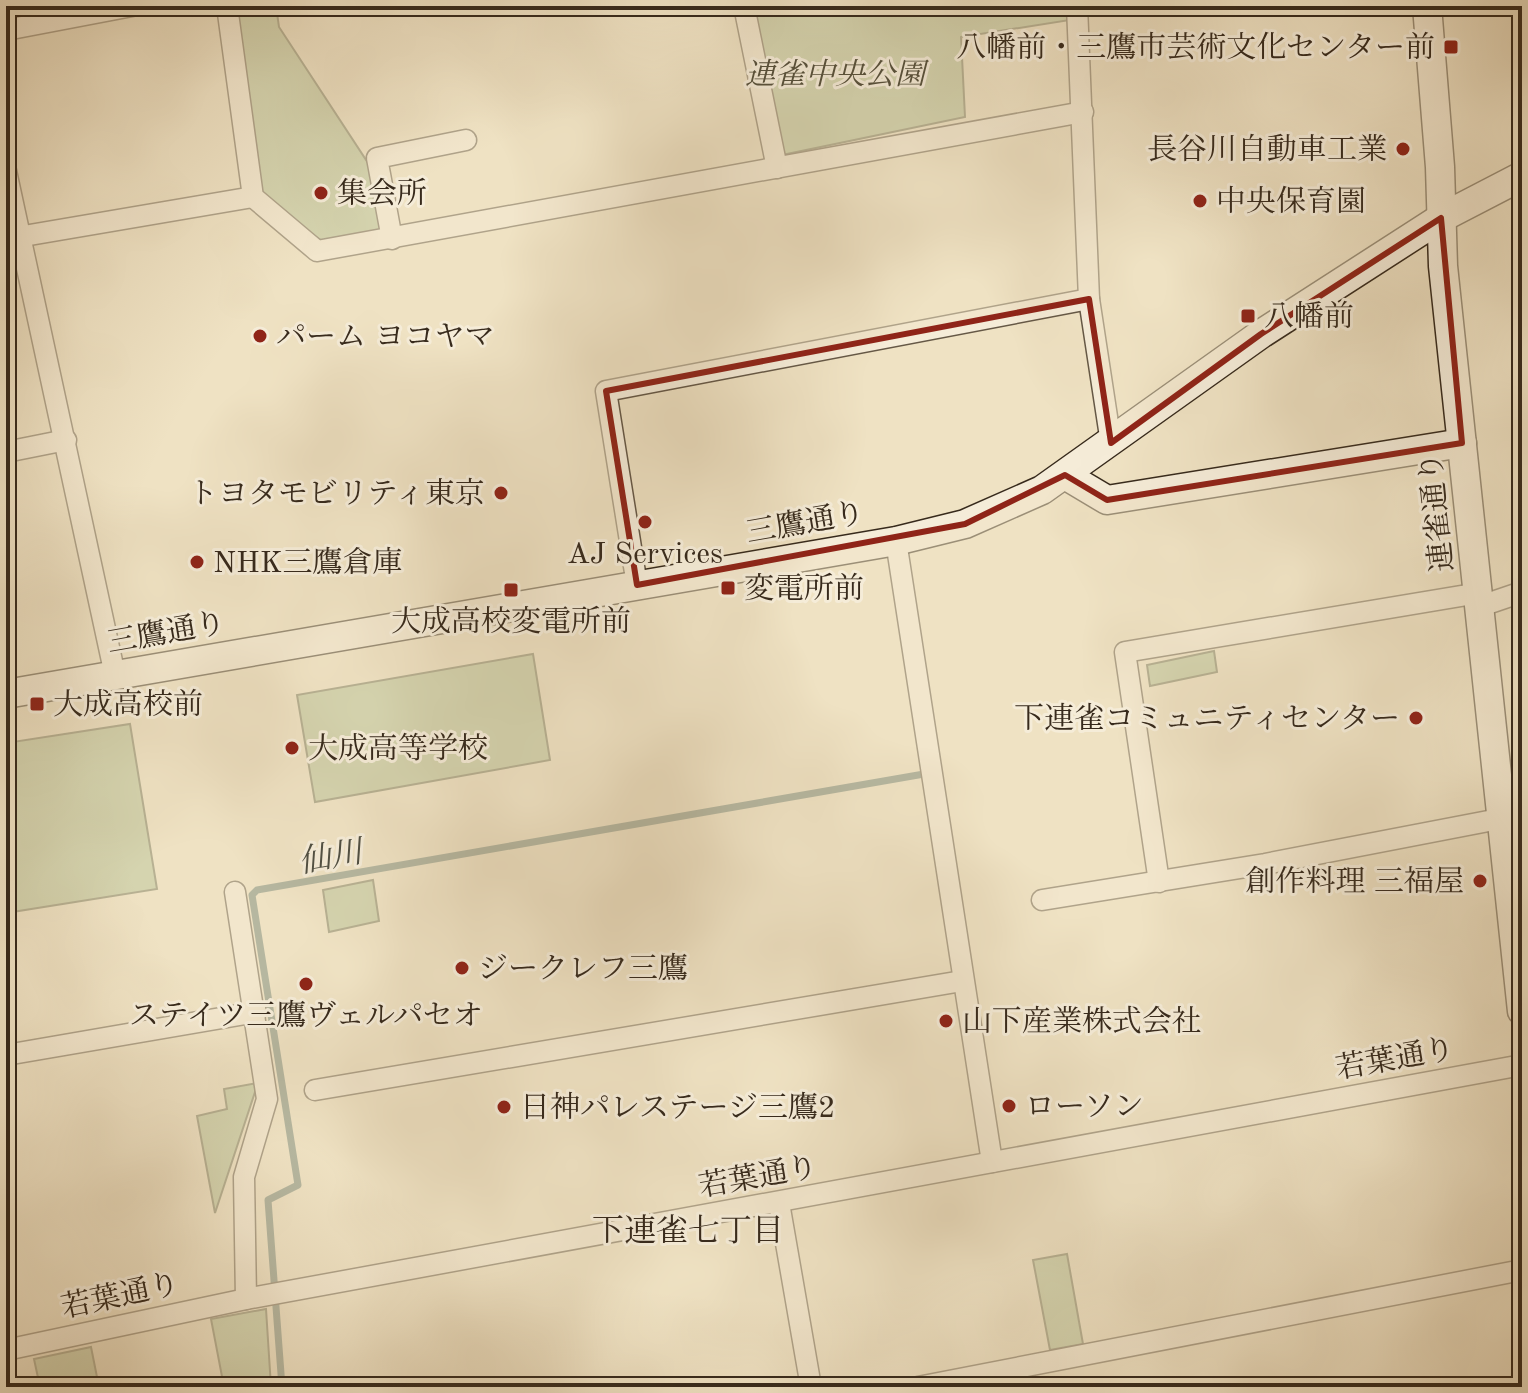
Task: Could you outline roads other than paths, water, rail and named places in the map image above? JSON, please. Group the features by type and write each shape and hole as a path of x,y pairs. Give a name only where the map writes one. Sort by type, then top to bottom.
{"main road":[{"name":"連雀通り","path":"1427,6 1441,218 1462,443 1509,807 1522,1011"},
{"name":"三鷹通り","path":"6,694 896,541 965,524 1042,490 1261,334 1441,218 1522,176"},
{"path":"1065,475 1107,500 1462,443"}],"street":[{"path":"6,30 132,6"},
{"path":"227,6 253,197 317,251 1083,112"},
{"path":"744,6 777,168"},
{"path":"1077,6 1089,299 1111,443"},
{"path":"392,239 377,158 466,140"},
{"path":"6,171 13,238 66,440 115,675"},
{"path":"13,238 253,197"},
{"path":"637,585 606,391 1089,299"},
{"path":"6,452 66,440"},
{"path":"896,541 992,1162"},
{"path":"1159,882 1125,652 1522,592"},
{"path":"1042,900 1159,882 1509,807"},
{"path":"235,892 256,1012 267,1099 244,1177 246,1299"},
{"path":"315,1090 962,981"},
{"path":"6,1055 256,1012"},
{"name":"若葉通り","path":"6,1350 246,1299 1522,1065"},
{"path":"779,1203 811,1387"},
{"path":"918,1387 1004,1378 1522,1270"}],"waterway":[{"name":"仙川","path":"282,1387 268,1200 298,1185 252,895 257,890 924,774"}],"place":[{"name":"八幡前・三鷹市芸術文化センター前","path":"1451,47"},
{"name":"長谷川自動車工業","path":"1403,149"},
{"name":"集会所","path":"321,193"},
{"name":"中央保育園","path":"1200,201"},
{"name":"八幡前","path":"1248,316"},
{"name":"パーム ヨコヤマ","path":"260,336"},
{"name":"トヨタモビリティ東京","path":"501,493"},
{"name":"AJ Services","path":"645,522"},
{"name":"NHK三鷹倉庫","path":"197,562"},
{"name":"変電所前","path":"728,588"},
{"name":"大成高校変電所前","path":"511,590"},
{"name":"大成高校前","path":"37,704"},
{"name":"下連雀コミュニティセンター","path":"1416,718"},
{"name":"大成高等学校","path":"292,748"},
{"name":"創作料理 三福屋","path":"1480,881"},
{"name":"ジークレフ三鷹","path":"462,968"},
{"name":"ステイツ三鷹ヴェルパセオ","path":"306,984"},
{"name":"山下産業株式会社","path":"946,1021"},
{"name":"ローソン","path":"1009,1106"},
{"name":"日神パレステージ三鷹2","path":"504,1107"}],"district":[{"name":"下連雀七丁目","path":"688,1230"}],"park label":[{"name":"連雀中央公園","path":"835,74"}]}
